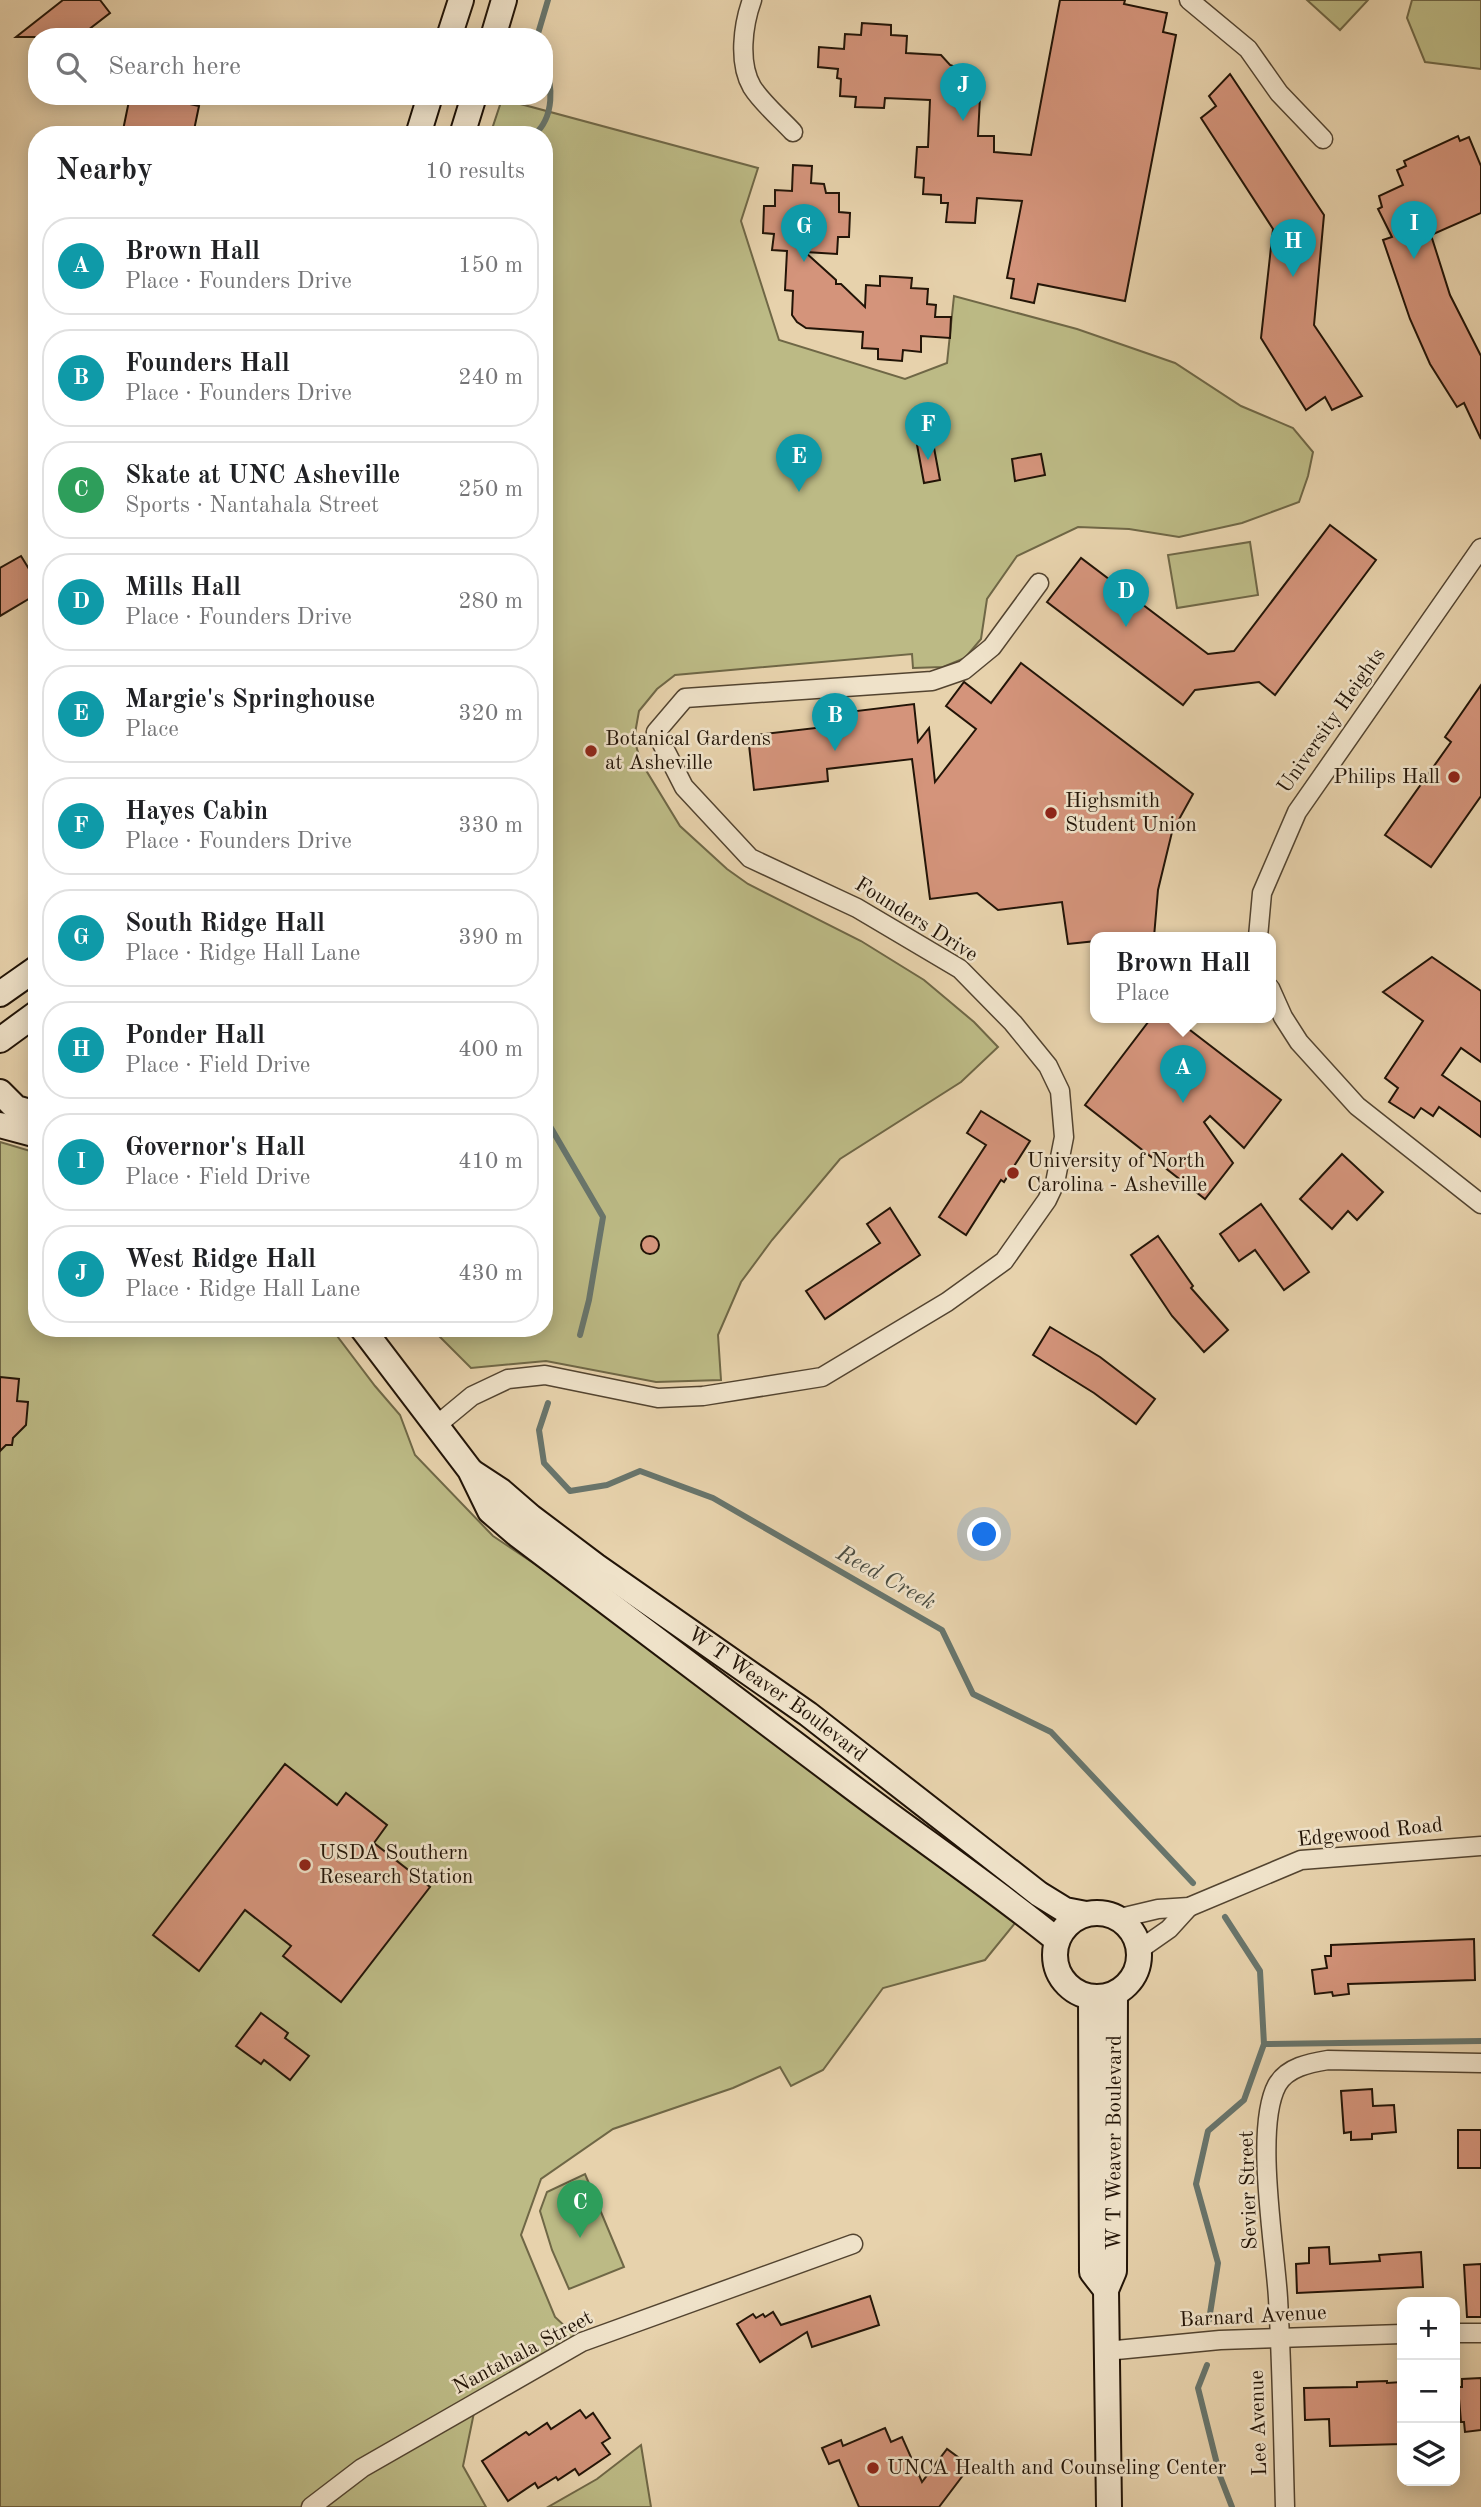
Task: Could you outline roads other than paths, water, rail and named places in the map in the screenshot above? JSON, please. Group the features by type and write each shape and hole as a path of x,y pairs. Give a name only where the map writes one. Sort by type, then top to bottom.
{"main road":[{"path":"452,28 461,0"},
{"path":"496,28 505,0"},
{"path":"421,126 427,105"},
{"path":"465,126 471,105"},
{"path":"0,994 28,974"},
{"path":"0,1040 28,1020"},
{"path":"0,1092 16,1108 28,1111"},
{"path":"0,1125 28,1133"},
{"name":"W T Weaver Boulevard","path":"369,1337 470,1470 490,1511 518,1535 1057,1940"},
{"name":"W T Weaver Boulevard","path":"470,1470 596,1566 808,1714 1039,1894 1065,1910 1086,1914"},
{"path":"1086,1914 1106,1914 1120,1918 1135,1937 1139,1950 1139,1961 1131,1980 1103,1996 1073,1991 1060,1977 1054,1959 1057,1940 1071,1921 1086,1914"},
{"name":"W T Weaver Boulevard","path":"1103,1996 1114,2272 1106,2290 1109,2507"}],"street":[{"path":"752,0 745,19 744,62 752,86 793,132"},
{"path":"1189,0 1248,49 1279,93 1324,139"},
{"name":"University Heights","path":"1258,932 1262,893 1297,812 1481,548"},
{"name":"Founders Drive","path":"437,1425 472,1396 508,1379 545,1375 658,1398 703,1396 822,1377 947,1302 1004,1261 1039,1212 1055,1183 1064,1137 1060,1091 1048,1066 1013,1023 960,970 857,908 750,858 684,787 656,732 685,698 932,681 964,670 992,647 1039,583"},
{"path":"1276,1001 1299,1042 1357,1106 1481,1205"},
{"name":"Edgewood Road","path":"1120,1918 1158,1909 1189,1907 1301,1860 1481,1846"},
{"name":"Edgewood Road","path":"1139,1950 1169,1929 1189,1907"},
{"name":"Sevier Street","path":"1279,2337 1267,2174 1270,2105 1278,2084 1288,2073 1306,2064 1328,2060 1481,2063"},
{"name":"Nantahala Street","path":"311,2507 362,2468 582,2342 853,2244"},
{"path":"1460,2333 1481,2333"},
{"name":"Barnard Avenue","path":"1106,2351 1279,2337 1397,2334"},
{"name":"Lee Avenue","path":"1279,2337 1286,2507"}],"waterway":[{"name":"Reed Creek","path":"540,28 548,0"},
{"name":"Reed Creek","path":"542,126 550,105"},
{"name":"Reed Creek","path":"553,1131 603,1217 589,1300 580,1335"},
{"name":"Reed Creek","path":"548,1403 539,1430 544,1463 570,1491 607,1485 640,1471 713,1498 942,1630 973,1694 1051,1732 1193,1883"},
{"name":"Reed Creek","path":"1209,2320 1218,2263 1196,2184 1208,2131 1244,2100 1264,2044 1260,1971 1225,1917"},
{"path":"1264,2044 1481,2041"},
{"name":"Reed Creek","path":"1207,2365 1198,2388 1220,2476 1232,2507"}],"place":[{"name":"West Ridge Hall","path":"963,121"},
{"name":"Governor's Hall","path":"1414,259"},
{"name":"South Ridge Hall","path":"804,262"},
{"name":"Ponder Hall","path":"1293,277"},
{"name":"Hayes Cabin","path":"928,460"},
{"name":"Margie's Springhouse","path":"799,492"},
{"name":"Mills Hall","path":"1126,627"},
{"name":"Botanical Gardens at Asheville","path":"591,751"},
{"name":"Founders Hall","path":"835,751"},
{"name":"Philips Hall","path":"1454,777"},
{"name":"Highsmith Student Union","path":"1051,813"},
{"name":"Brown Hall","path":"1183,1103"},
{"name":"University of North Carolina - Asheville","path":"1013,1173"},
{"name":"USDA Southern Research Station","path":"305,1865"},
{"name":"Skate at UNC Asheville","path":"580,2238"},
{"name":"UNCA Health and Counseling Center","path":"873,2468"}]}
